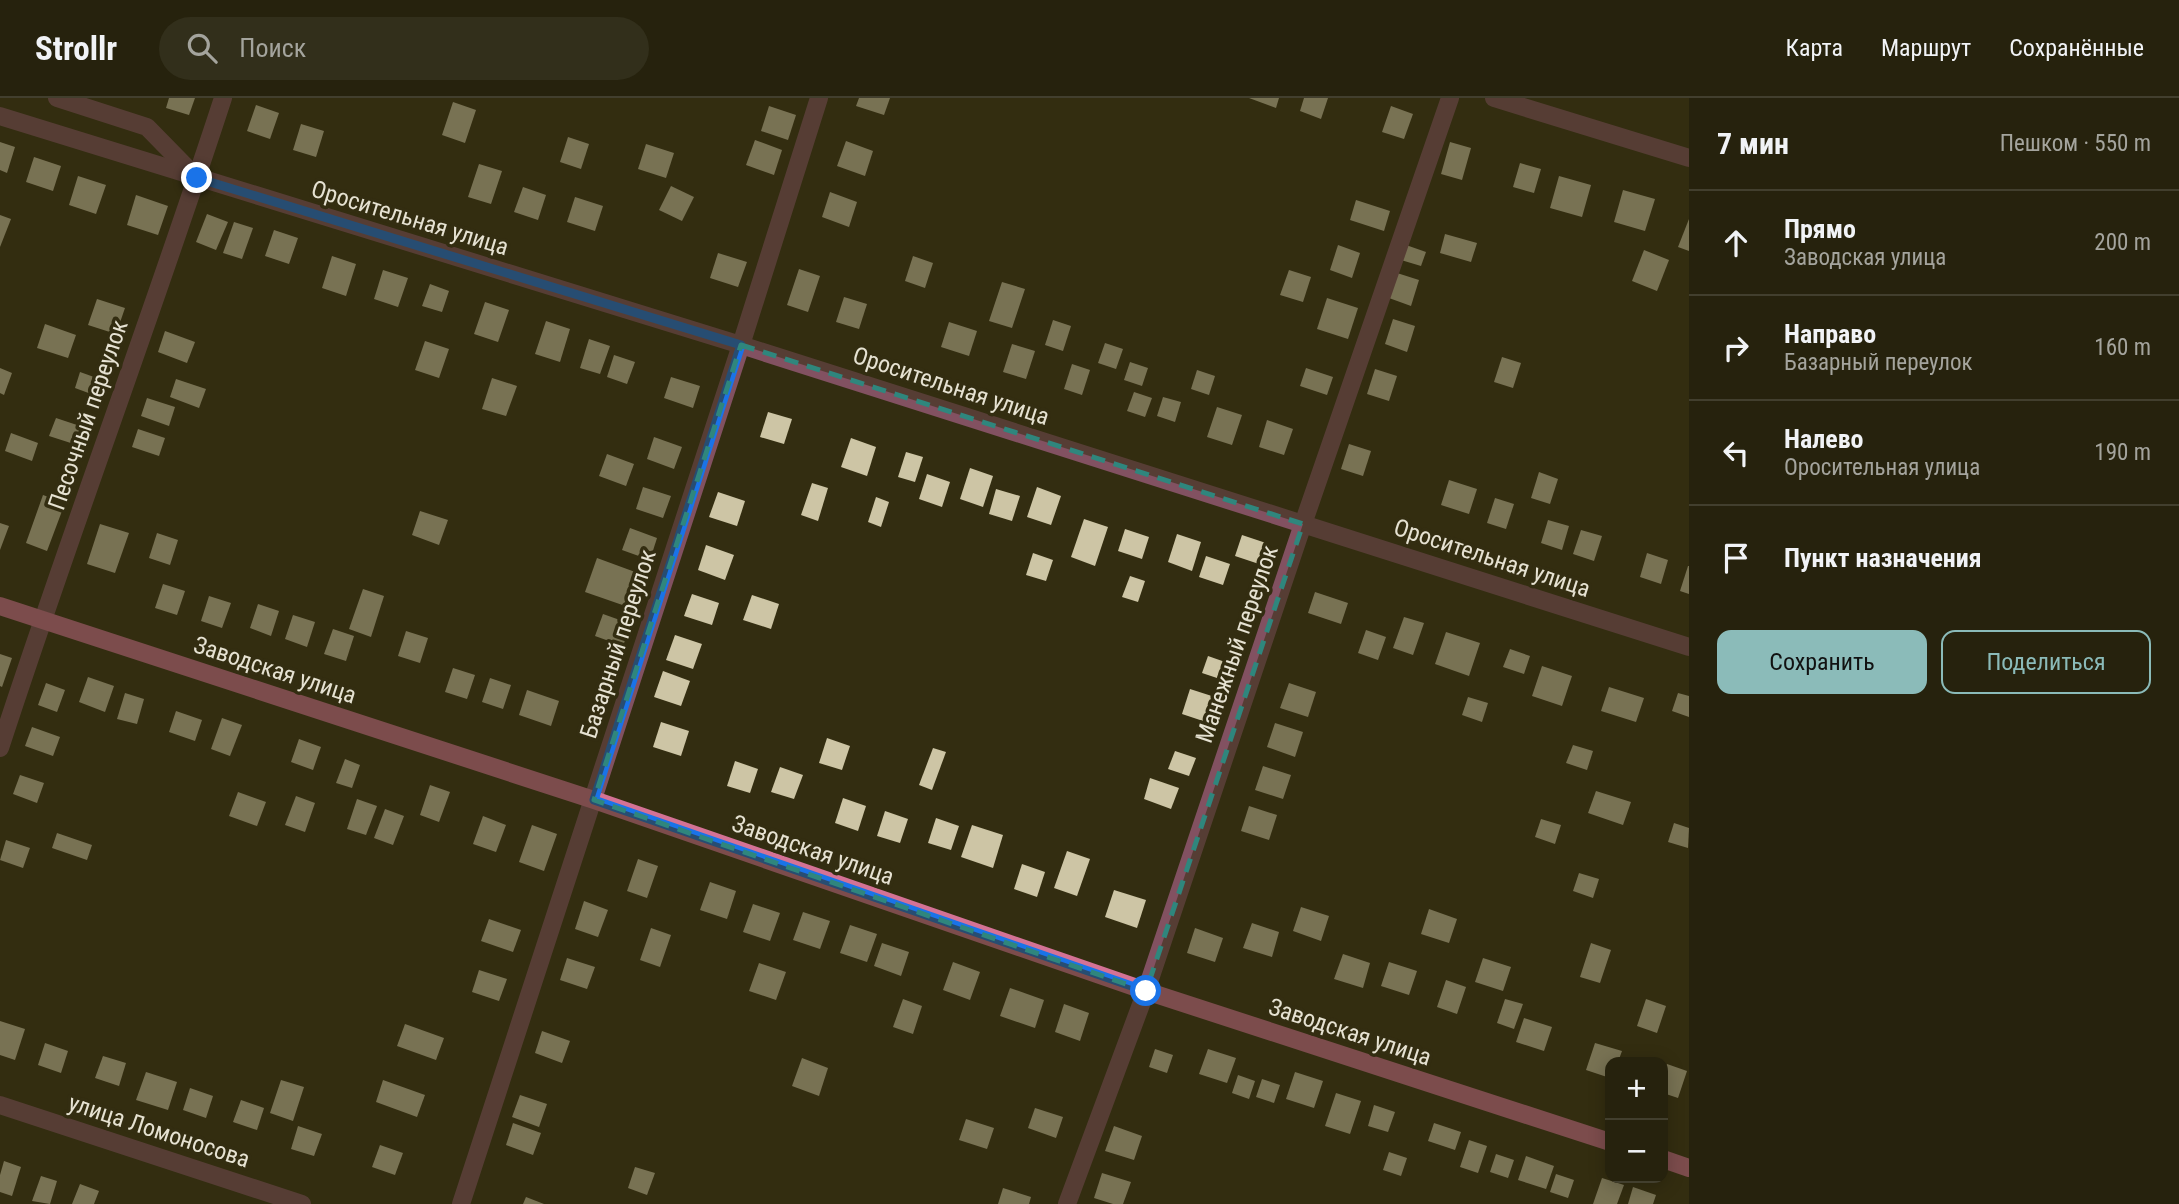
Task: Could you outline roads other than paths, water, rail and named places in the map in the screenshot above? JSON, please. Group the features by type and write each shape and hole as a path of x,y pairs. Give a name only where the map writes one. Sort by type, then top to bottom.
{"main road":[{"name":"Заводская улица","path":"0,606 594,800 1146,991 1605,1140"},
{"path":"1668,1161 1689,1168"}],"street":[{"name":"Оросительная улица","path":"57,98 147,127 197,178"},
{"name":"Песочный переулок","path":"0,748 223,98"},
{"name":"Базарный переулок","path":"461,1204 820,98"},
{"name":"Манежный переулок","path":"1067,1204 1146,991 1450,98"},
{"path":"1494,98 1689,159"},
{"name":"Оросительная улица","path":"0,116 741,345 1689,647"},
{"name":"улица Ломоносова","path":"0,1105 303,1204"}]}
